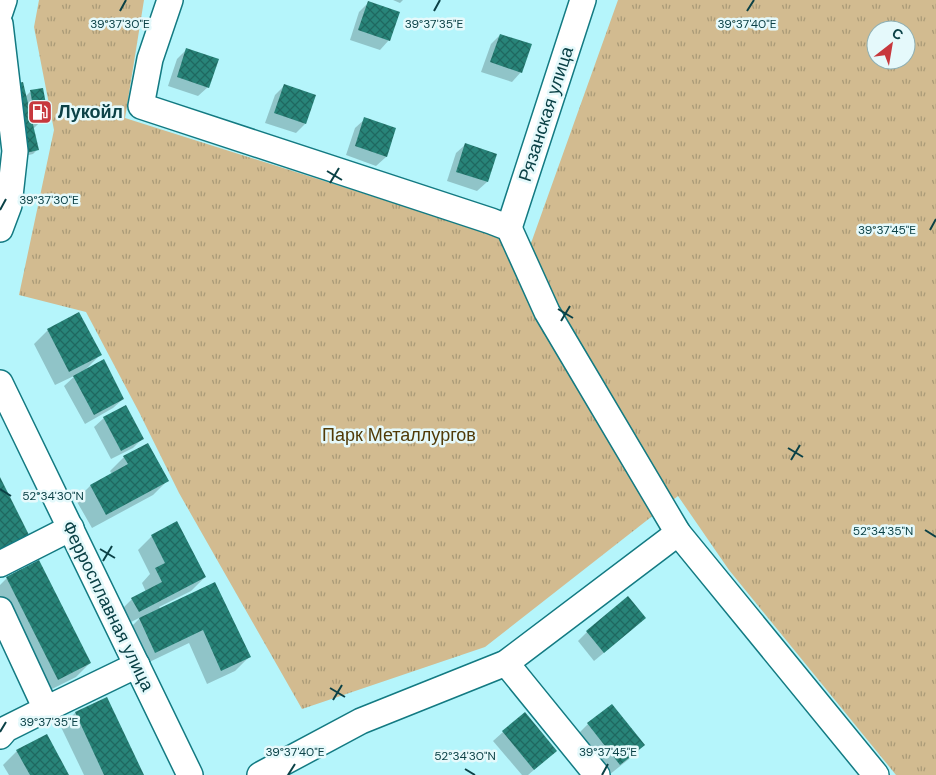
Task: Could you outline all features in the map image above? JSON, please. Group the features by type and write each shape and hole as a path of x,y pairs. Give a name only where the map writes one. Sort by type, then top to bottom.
{"street":[{"path":"0,12 4,0"},
{"path":"170,0 150,58 141,106 509,228 547,312 678,533 876,775"},
{"name":"Рязанская улица","path":"509,228 583,0"},
{"path":"0,24 15,151 9,205 0,229"},
{"name":"Ферросплавная улица","path":"0,383 190,775"},
{"path":"0,564 71,528"},
{"path":"260,775 361,721 506,663 678,533"},
{"path":"0,610 46,709"},
{"path":"506,663 597,775"},
{"path":"0,736 6,729 137,666"}],"green space":[{"name":"Парк Металлургов","path":"39,0 144,0 125,118 530,246 618,0 936,0 936,775 896,775 729,570 678,496 485,647 302,709 179,493 86,312 19,295 54,130 34,27"}],"building":[{"path":"368,1 400,12 390,41 358,30"},
{"path":"500,34 532,44 522,73 490,62"},
{"path":"186,48 219,59 209,88 177,77"},
{"path":"23,82 39,150 8,157 0,87"},
{"path":"284,84 316,95 306,124 274,113"},
{"path":"43,88 48,115 35,118 30,90"},
{"path":"364,117 396,128 387,157 355,146"},
{"path":"465,143 497,154 488,182 456,172"},
{"path":"79,312 102,355 69,372 47,329"},
{"path":"104,359 124,399 94,415 73,376"},
{"path":"126,405 144,439 121,451 103,417"},
{"path":"148,443 169,481 106,515 90,485 128,464 123,456"},
{"path":"0,477 30,537 0,552"},
{"path":"177,521 206,577 139,612 131,598 162,582 155,568 165,563 151,535"},
{"path":"39,560 91,663 58,680 6,577"},
{"path":"215,582 251,657 221,671 203,630 155,653 139,618"},
{"path":"628,596 646,618 604,653 586,631"},
{"path":"107,697 144,775 104,775 75,712"},
{"path":"612,704 645,745 620,765 587,723"},
{"path":"525,712 557,751 534,770 502,731"},
{"path":"47,734 69,775 30,775 16,750"}],"place":[{"name":"Лукойл","path":"40,112"}]}
